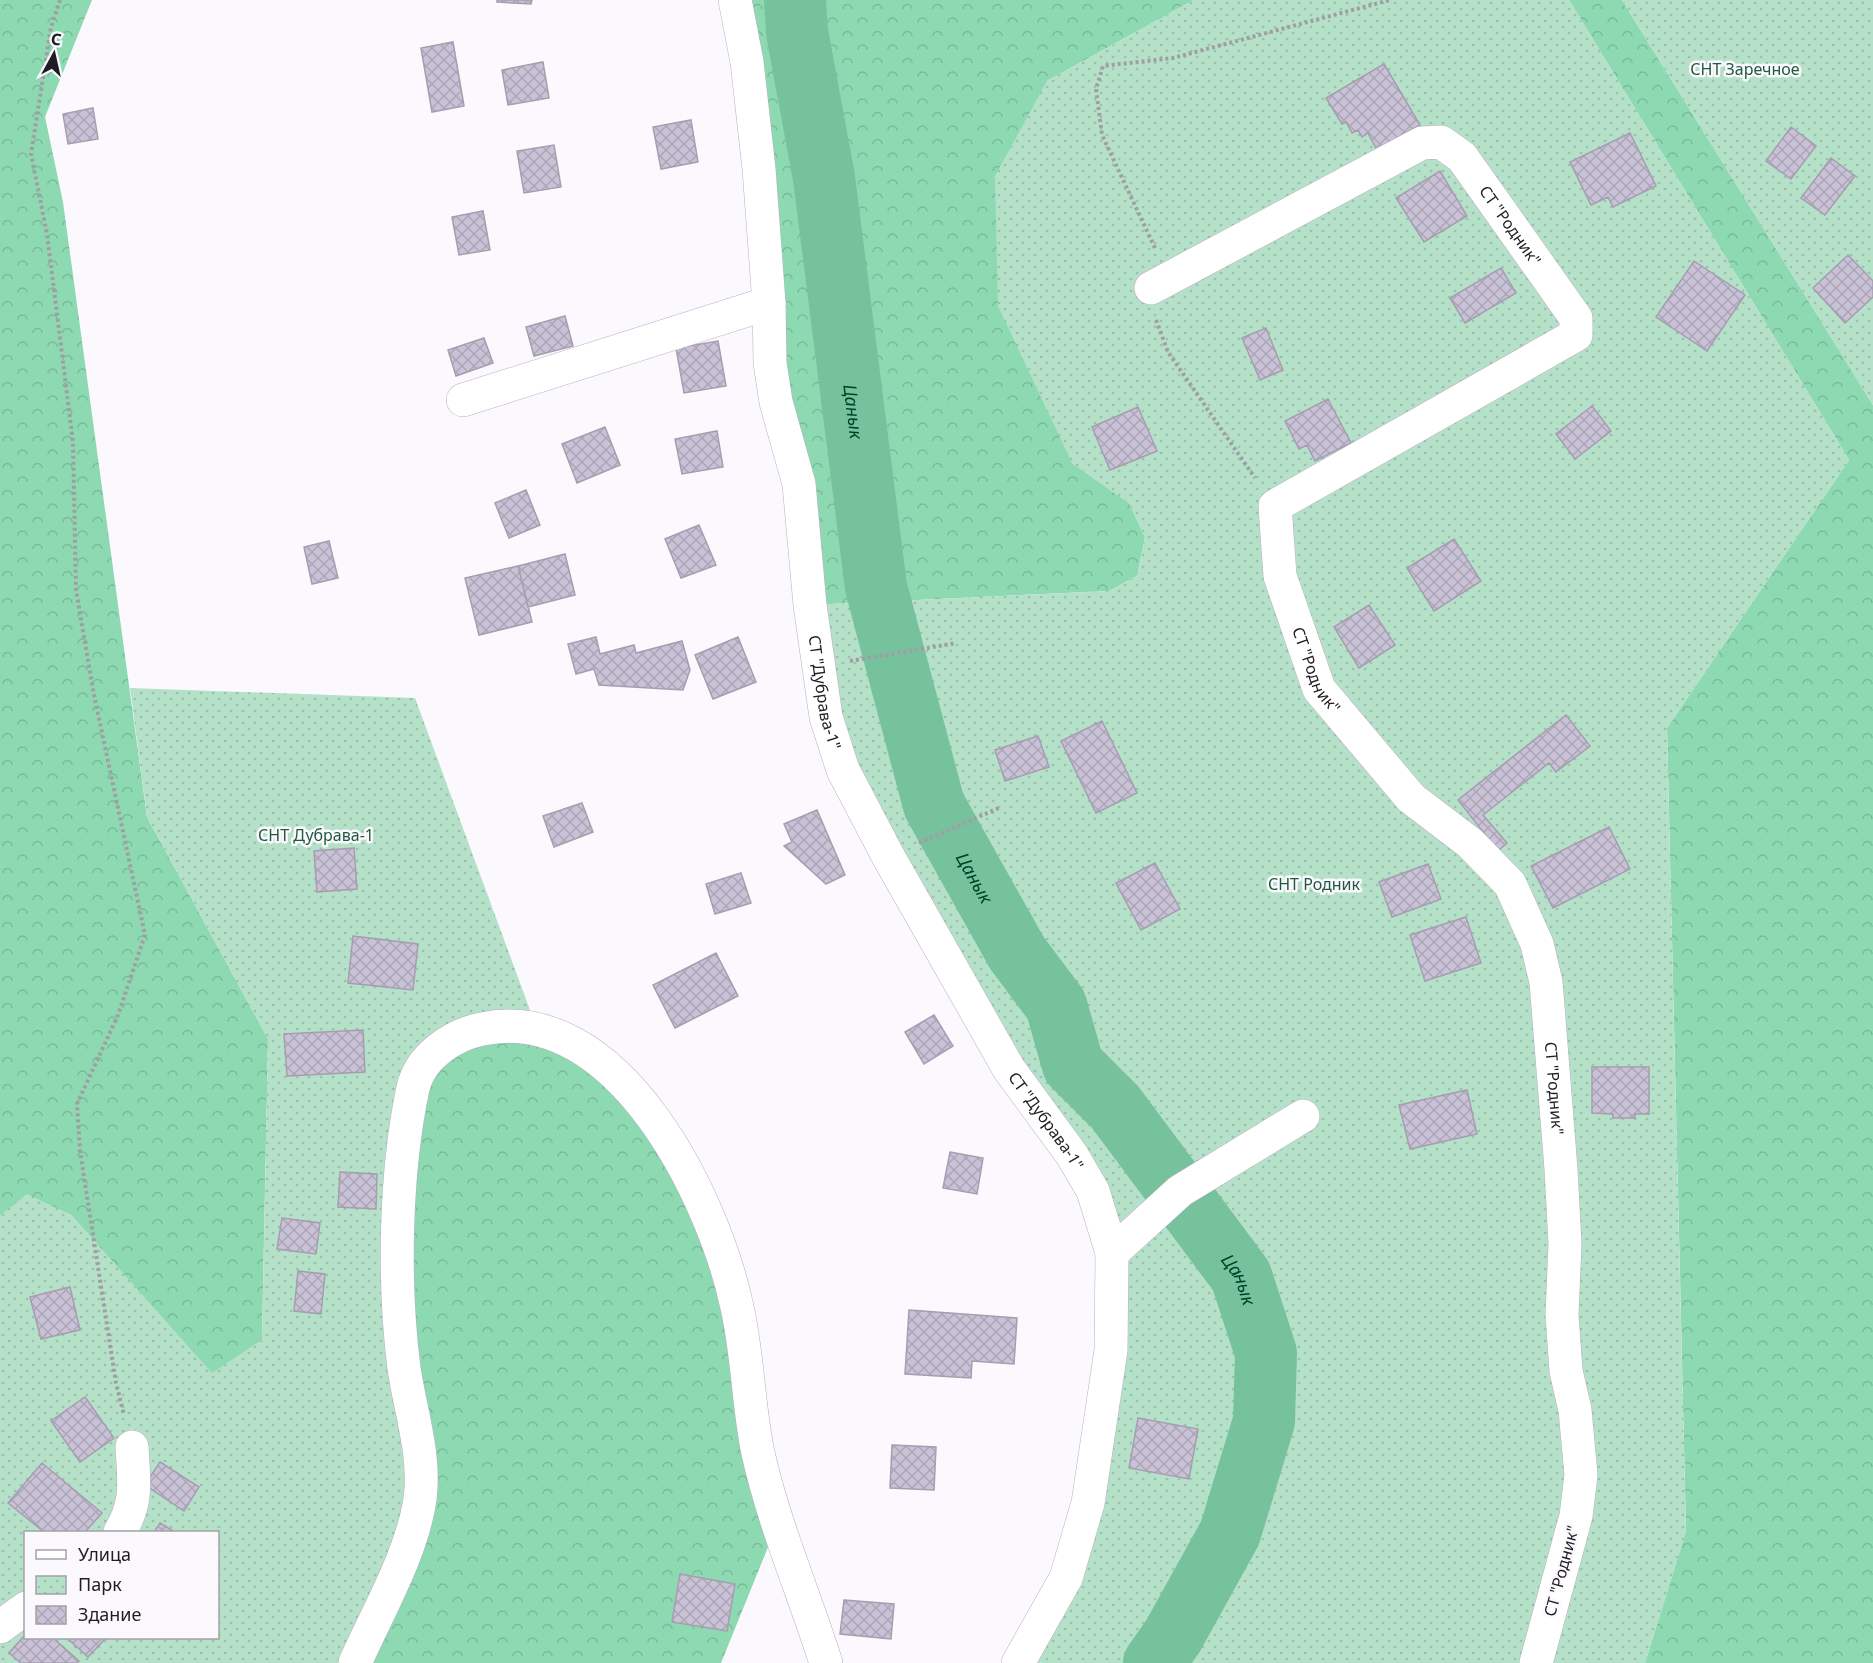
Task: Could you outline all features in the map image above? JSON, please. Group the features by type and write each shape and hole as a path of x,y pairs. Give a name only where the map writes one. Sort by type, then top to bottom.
{"street":[{"name":"СТ \"Дубрава-1\"","path":"735,0 747,62 759,169 769,303 770,363 776,402 800,484 810,605 817,667 826,717 843,770 888,856 1009,1069 1072,1155 1093,1191 1112,1253 1111,1350 1088,1503 1066,1578 1018,1663"},
{"name":"СТ \"Родник\"","path":"1151,288 1422,143 1441,142 1462,157 1576,318 1576,335 1275,506 1280,576 1319,689 1411,798 1470,843 1510,884 1538,944 1546,982 1561,1169 1564,1244 1562,1315 1566,1371 1575,1410 1581,1475 1576,1516 1536,1663"},
{"path":"463,400 769,303"},
{"path":"355,1663 414,1529 421,1495 420,1465 404,1365 398,1251 406,1132 414,1083 434,1052 476,1029 501,1025 537,1029 568,1040 602,1061 636,1098 670,1143 697,1194 719,1242 737,1306 758,1452 777,1525 826,1663"},
{"path":"1112,1253 1180,1191 1303,1116"},
{"path":"121,1531 135,1498 132,1447"},
{"path":"0,1627 24,1609"}],"path":[{"path":"60,0 51,27 31,154 47,234 73,442 76,590 94,695 145,935 118,1015 76,1104 80,1151 116,1383 132,1447"},
{"path":"1275,506 1168,352 1149,302 1155,247 1102,135 1096,89 1102,66 1173,58 1390,0"},
{"path":"817,667 956,643"},
{"path":"888,856 1001,807"}],"green space":[{"path":"0,0 92,0 45,117 63,202 147,817 268,1039 262,1340 212,1374 71,1215 27,1195 0,1216"},
{"path":"735,0 1194,0 1047,81 1072,463 1129,503 1145,537 1137,576 1109,591 810,605"},
{"name":"СНТ Родник","path":"1194,0 1569,0 1849,460 1667,728 1686,1532 1645,1663 1018,1663 1066,1578 1112,1253 843,770 810,605 1109,591 1137,576 1145,537 1129,503 1072,463 998,306 995,176 1047,81"},
{"path":"1569,0 1622,0 1873,405 1873,1663 1645,1663 1686,1531 1667,728 1849,460"},
{"name":"СНТ Заречное","path":"1622,0 1873,0 1873,405"},
{"name":"СНТ Дубрава-1","path":"130,688 415,698 537,1029 450,1041 406,1132 420,1465 355,1663 0,1663 0,1216 27,1194 71,1215 212,1373 262,1340 268,1039 147,817"},
{"path":"568,1039 697,1194 777,1525 721,1663 355,1663 406,1132 450,1041"}],"building":[{"path":"497,0 532,0 531,4 497,2"},
{"path":"453,42 464,106 432,112 421,48"},
{"path":"543,62 549,98 508,105 502,70"},
{"path":"1384,64 1420,125 1377,150 1368,133 1362,137 1358,130 1352,133 1346,122 1342,124 1326,98"},
{"path":"93,108 98,139 68,144 63,114"},
{"path":"691,120 698,162 661,169 653,127"},
{"path":"1791,127 1816,146 1791,179 1766,161"},
{"path":"1630,133 1656,186 1613,207 1608,197 1591,205 1570,162"},
{"path":"554,145 561,187 524,193 517,151"},
{"path":"1831,158 1855,176 1825,215 1801,198"},
{"path":"1440,171 1467,216 1424,242 1396,198"},
{"path":"483,211 490,250 459,255 452,217"},
{"path":"1848,255 1873,281 1873,297 1845,323 1813,288"},
{"path":"1694,261 1745,295 1707,351 1656,317"},
{"path":"1501,268 1516,293 1465,323 1450,298"},
{"path":"565,316 573,346 534,356 526,327"},
{"path":"1266,328 1283,370 1260,380 1242,338"},
{"path":"484,338 493,363 456,376 448,350"},
{"path":"718,341 726,386 684,393 676,348"},
{"path":"1328,399 1351,443 1315,461 1307,445 1299,449 1285,421"},
{"path":"1592,406 1611,431 1575,459 1556,434"},
{"path":"1138,407 1157,451 1110,470 1092,427"},
{"path":"605,427 620,465 577,483 562,444"},
{"path":"717,431 723,467 682,474 675,439"},
{"path":"526,490 540,525 509,538 495,503"},
{"path":"699,525 716,565 681,578 665,539"},
{"path":"1454,539 1481,581 1434,611 1407,568"},
{"path":"329,541 338,578 312,584 304,547"},
{"path":"565,554 575,595 528,607 518,566"},
{"path":"518,566 532,622 479,635 465,578"},
{"path":"1369,605 1395,645 1359,668 1334,627"},
{"path":"596,637 600,654 634,645 636,653 682,641 690,670 683,690 599,685 594,669 576,674 568,644"},
{"path":"738,637 756,682 713,699 695,655"},
{"path":"1566,715 1590,746 1556,772 1549,763 1483,815 1507,843 1498,851 1458,800"},
{"path":"1102,721 1137,793 1096,813 1061,741"},
{"path":"1038,736 1049,767 1005,781 995,750"},
{"path":"582,803 593,832 554,847 543,816"},
{"path":"817,810 845,875 826,884 784,846 792,842 784,824"},
{"path":"1609,827 1630,869 1553,908 1531,866"},
{"path":"354,848 357,889 317,892 314,851"},
{"path":"1155,863 1180,909 1141,930 1116,883"},
{"path":"1428,864 1441,899 1392,917 1379,882"},
{"path":"741,873 751,903 715,914 706,884"},
{"path":"1466,917 1481,963 1425,981 1410,935"},
{"path":"353,936 418,944 413,990 348,983"},
{"path":"716,953 738,996 675,1028 653,985"},
{"path":"934,1015 953,1046 924,1064 905,1032"},
{"path":"363,1030 365,1072 287,1076 284,1034"},
{"path":"1592,1067 1649,1067 1649,1114 1635,1114 1635,1118 1613,1118 1613,1114 1592,1113"},
{"path":"1467,1090 1477,1134 1410,1149 1399,1105"},
{"path":"950,1152 983,1158 977,1194 943,1188"},
{"path":"340,1172 377,1174 376,1209 338,1207"},
{"path":"282,1218 320,1223 316,1254 277,1249"},
{"path":"298,1271 325,1274 321,1314 294,1311"},
{"path":"70,1287 80,1330 41,1339 30,1297"},
{"path":"909,1310 1017,1318 1014,1364 972,1361 971,1378 905,1374"},
{"path":"85,1397 114,1438 80,1462 51,1421"},
{"path":"1138,1418 1198,1429 1189,1479 1129,1468"},
{"path":"892,1445 936,1447 934,1490 890,1488"},
{"path":"160,1462 199,1487 184,1511 145,1485"},
{"path":"42,1463 102,1513 86,1531 43,1531 8,1503"},
{"path":"160,1523 173,1531 155,1531"},
{"path":"680,1574 735,1584 727,1631 672,1622"},
{"path":"844,1600 894,1604 891,1639 840,1634"},
{"path":"24,1636 24,1639 54,1639 79,1661 77,1663 21,1663 9,1653"},
{"path":"68,1639 105,1639 88,1657"}],"waterway":[{"name":"Цанык","path":"795,0 797,32 824,178 876,587 934,805 1017,953 1056,1005 1073,1065 1115,1107 1241,1276 1266,1353 1264,1421 1230,1533 1173,1636 1154,1663"}]}
